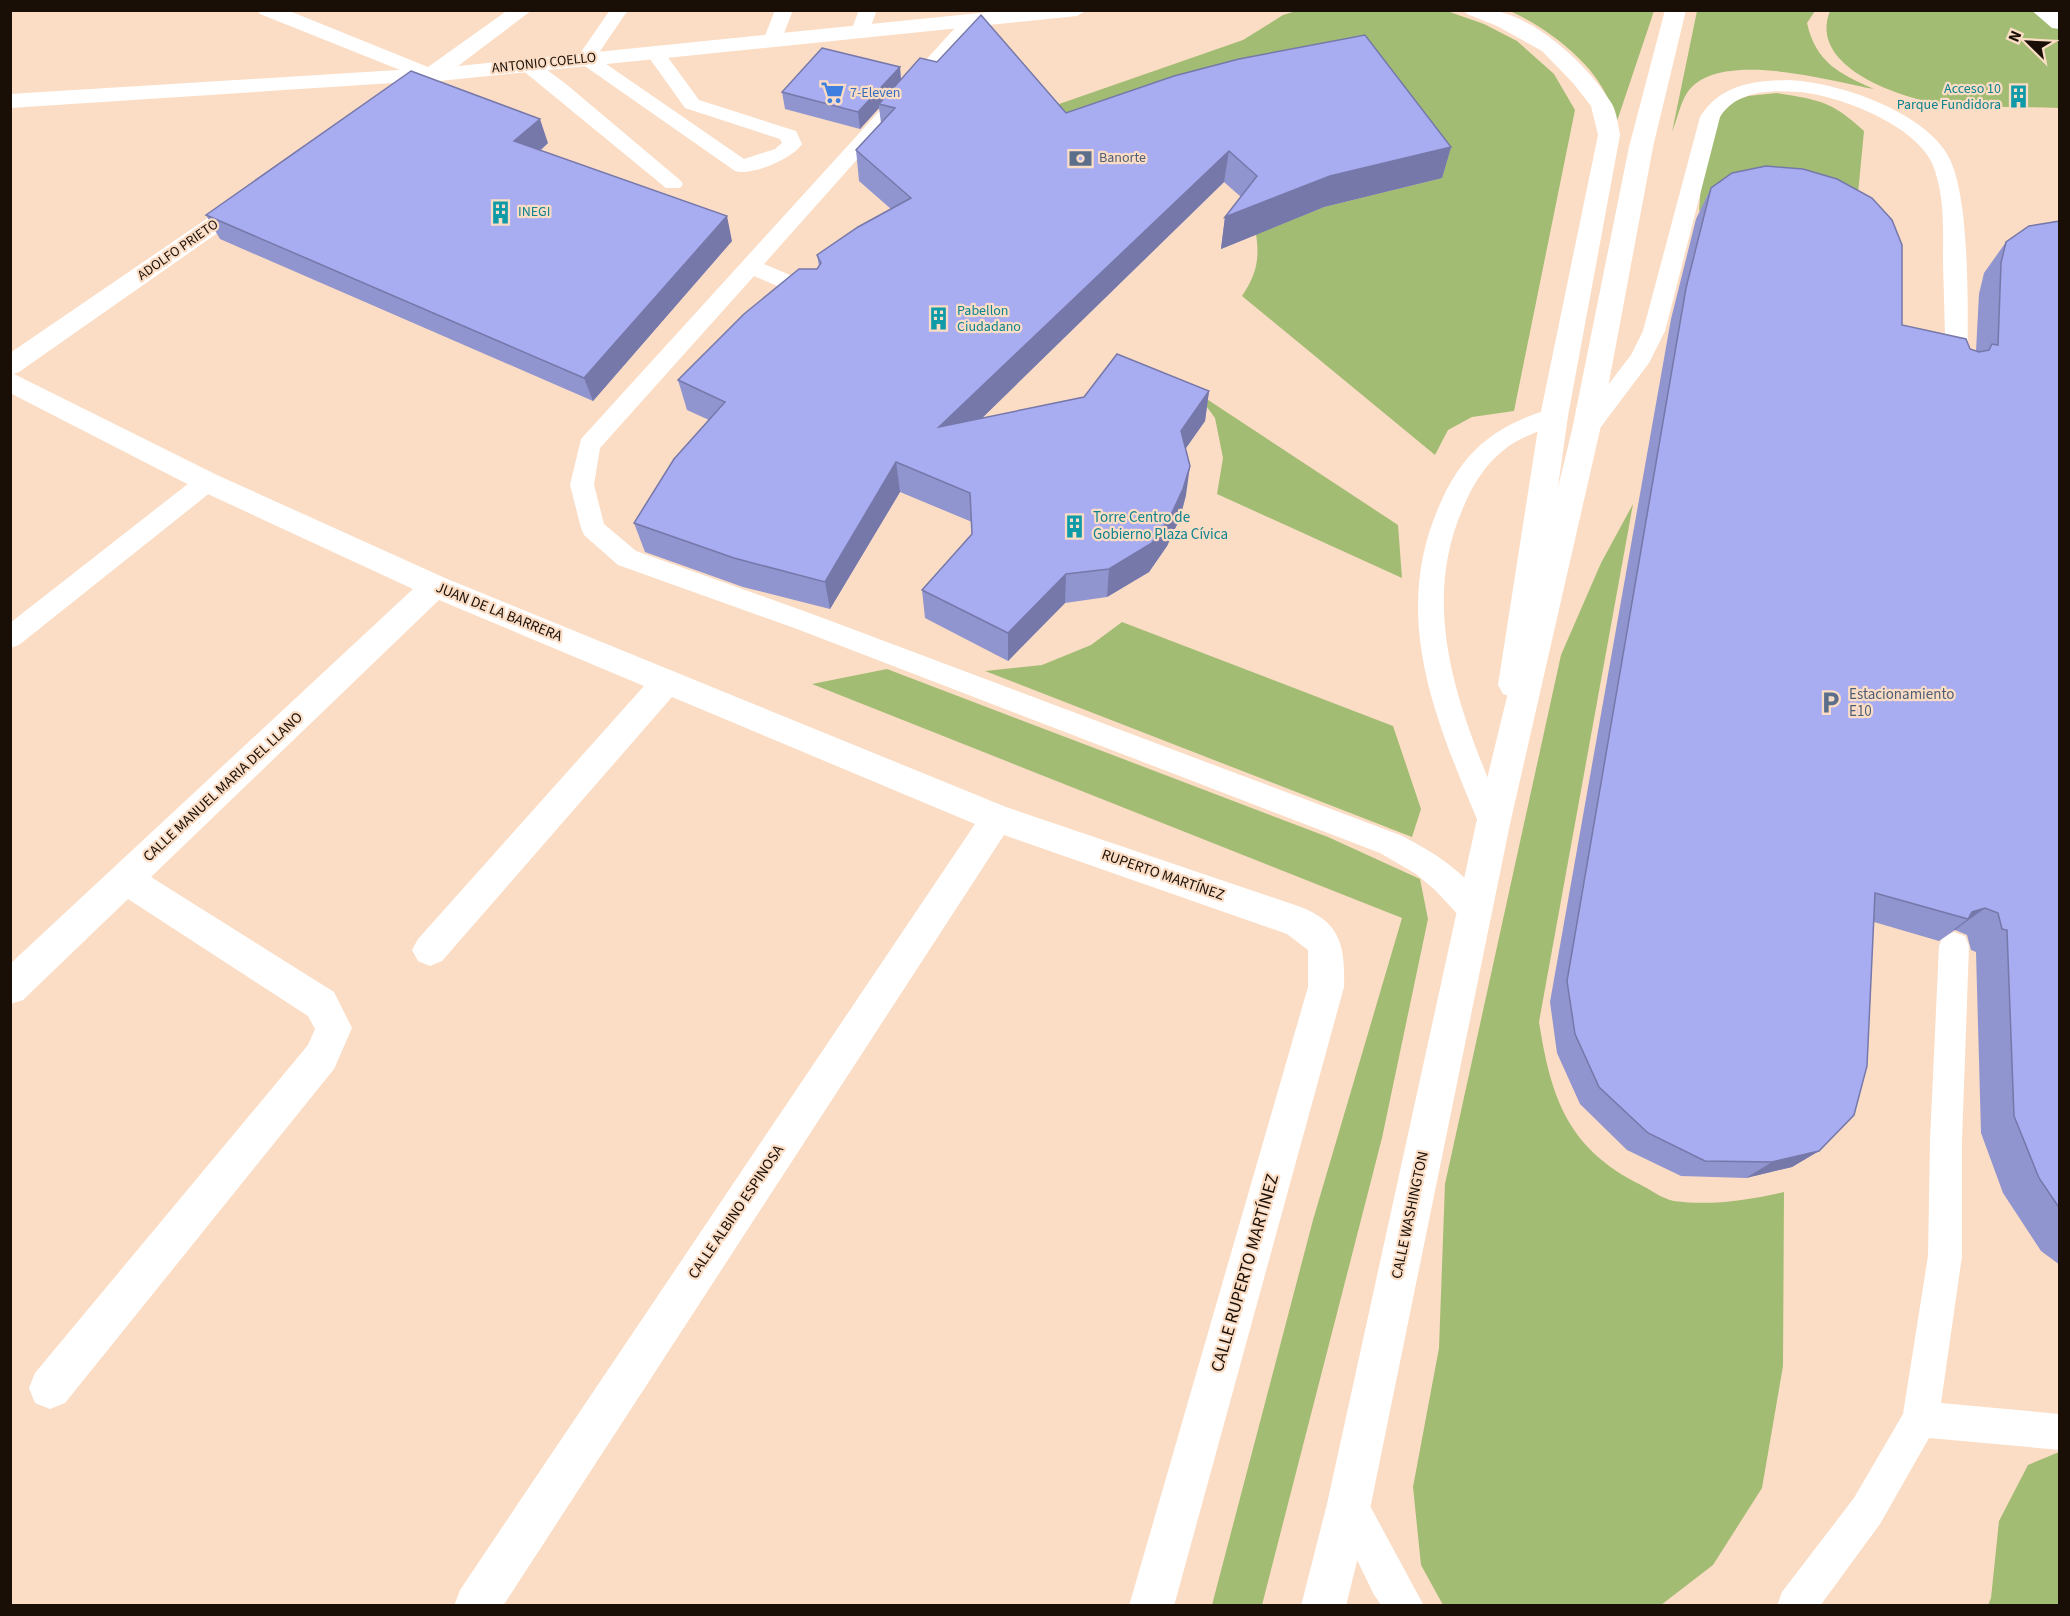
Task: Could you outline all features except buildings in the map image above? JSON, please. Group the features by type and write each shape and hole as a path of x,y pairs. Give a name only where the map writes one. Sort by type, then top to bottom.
{"street":[{"path":"267,10 430,75"},
{"path":"391,102 522,10"},
{"name":"ANTONIO COELLO","path":"10,101 430,75 1077,10"},
{"path":"1474,10 1505,21 1550,46 1581,78 1602,106 1608,135 1554,416 1493,824"},
{"path":"1493,824 1586,429 1641,147 1676,10"},
{"path":"2041,10 2060,23"},
{"name":"ADOLFO PRIETO","path":"10,366 264,190"},
{"name":"JUAN DE LA BARRERA","path":"10,381 207,482 435,586 997,818"},
{"name":"CALLE MANUEL MARIA DEL LLANO","path":"10,988 435,586"},
{"path":"430,950 667,681"},
{"name":"RUPERTO MARTÍNEZ","path":"997,818 1298,922 1324,939"},
{"name":"CALLE ALBINO ESPINOSA","path":"476,1605 997,818"},
{"name":"CALLE WASHINGTON","path":"1323,1605 1349,1504 1493,824"},
{"path":"50,1388 321,1057 334,1028 321,1005 125,879"},
{"name":"CALLE RUPERTO MARTÍNEZ","path":"1151,1605 1326,987 1327,957 1324,939"}],"lane":[{"path":"619,10 586,58 661,111 742,167 782,153 792,144 789,135 692,104 661,111"},
{"path":"772,41 784,10"},
{"path":"860,31 868,10"},
{"path":"969,22 589,445 582,485 593,528 627,558 806,622 1390,844 1422,860 1449,880 1474,912"},
{"path":"654,52 692,104"},
{"path":"528,65 559,88 673,184"},
{"path":"1586,429 1641,358 1654,331 1710,117 1715,106 1731,95 1755,86 1794,86 1839,93 1875,108 1913,128 1942,161 1952,204 1957,372"},
{"path":"750,266 813,293"},
{"path":"1493,824 1453,729 1434,662 1428,601 1436,554 1448,510 1475,463 1503,438 1554,416"},
{"path":"10,638 207,482"},
{"path":"1796,1605 1868,1511 1920,1419 1945,1256 1946,1140 1954,945"},
{"path":"1920,1419 2060,1432"},
{"path":"1349,1504 1388,1581 1405,1605"}],"green space":[{"path":"1296,11 1447,11 1484,24 1517,41 1554,74 1575,110 1514,411 1472,417 1448,430 1435,455 1242,296 1256,267 1256,234 1324,207 1442,178 1065,144 1039,111 1243,40 1283,15"},
{"path":"1510,11 1654,11 1611,139 1612,111 1597,80 1572,51 1541,28"},
{"path":"1697,11 1815,11 1807,23 1816,48 1823,58 1840,72 1874,89 1775,71 1723,72 1702,80 1687,93 1672,132"},
{"path":"1830,11 2059,11 2059,108 1951,105 1918,99 1878,85 1859,75 1843,62 1831,47 1827,30"},
{"path":"1777,93 1824,103 1843,113 1864,131 1855,225 1719,199 1699,211 1703,160 1720,106 1748,96"},
{"path":"1196,392 1398,525 1402,578 1217,494 1223,458 1215,418"},
{"path":"1633,504 1539,1022 1550,1074 1567,1118 1580,1138 1616,1171 1674,1201 1702,1203 1729,1201 1784,1192 1783,1366 1762,1488 1713,1565 1661,1605 1443,1605 1421,1565 1413,1487 1439,1348 1445,1184 1561,655 1601,563"},
{"path":"1122,622 1393,726 1421,809 1412,837 985,671 1042,665 1091,645"},
{"path":"887,669 1328,837 1420,879 1428,919 1382,1138 1262,1605 1212,1605 1313,1220 1402,918 812,684"},
{"path":"2059,1452 2059,1605 1988,1605 1991,1598 1999,1521 2028,1465"}],"place":[{"name":"7-Eleven","path":"832,93"},
{"name":"Acceso 10 Parque Fundidora","path":"2019,97"},
{"name":"Banorte","path":"1081,158"},
{"name":"INEGI","path":"500,212"},
{"name":"Pabellon Ciudadano","path":"939,319"},
{"name":"Torre Centro de Gobierno Plaza Cívica","path":"1075,526"},
{"name":"Estacionamiento E10","path":"1831,703"}]}
